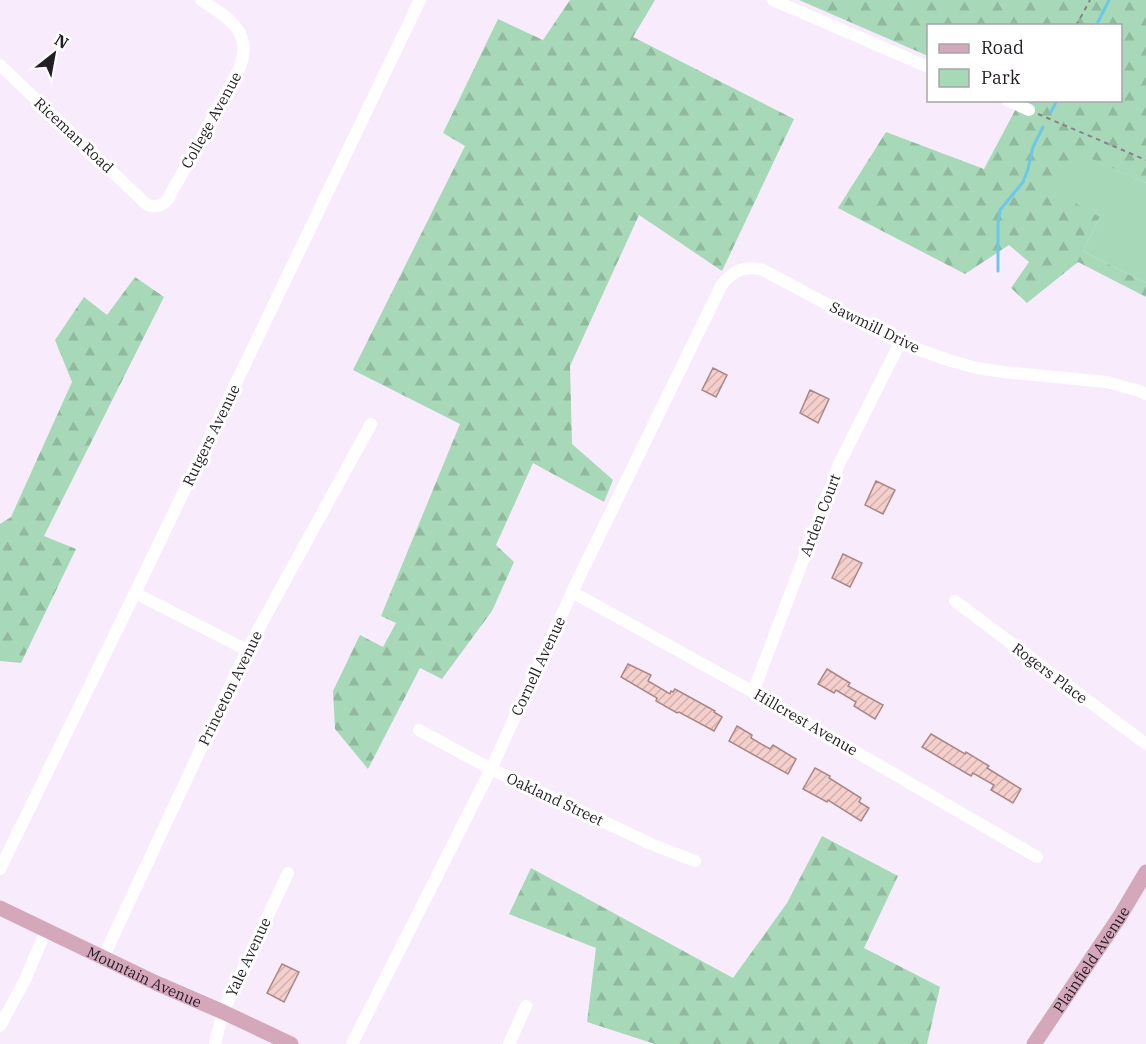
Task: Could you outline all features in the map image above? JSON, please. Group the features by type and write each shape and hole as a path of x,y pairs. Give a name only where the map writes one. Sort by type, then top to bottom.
{"main road":[{"name":"Plainfield Avenue","path":"1034,1044 1120,916 1146,872"},
{"name":"Mountain Avenue","path":"0,909 291,1044"}],"street":[{"name":"College Avenue","path":"147,205 159,206 168,199 240,67 244,49 239,32 229,18 201,0"},
{"name":"Rutgers Avenue","path":"0,869 420,0"},
{"path":"773,0 927,67"},
{"name":"Riceman Road","path":"0,65 147,205"},
{"path":"1011,102 1029,110"},
{"name":"Sawmill Drive","path":"721,286 736,271 746,268 763,270 900,343 951,361 977,368 1036,376 1107,382 1146,394"},
{"name":"Cornell Avenue","path":"352,1044 491,769 572,592 721,286"},
{"name":"Arden Court","path":"753,692 840,462 900,343"},
{"name":"Princeton Avenue","path":"103,958 247,650 371,424"},
{"name":"Hillcrest Avenue","path":"572,592 753,692 1037,857"},
{"path":"135,593 247,650"},
{"name":"Rogers Place","path":"955,602 1146,743"},
{"name":"Oakland Street","path":"419,730 491,769 651,844 695,861"},
{"name":"Yale Avenue","path":"215,1044 223,1012 288,873"},
{"path":"0,1026 25,980 46,930"},
{"path":"508,1044 526,1006"}],"path":[{"path":"1077,24 1090,0"},
{"path":"1029,110 1146,160"}],"green space":[{"path":"570,0 655,0 633,37 794,119 722,271 639,215 570,366 572,444 613,480 604,502 533,463 496,545 514,562 492,611 442,679 420,668 368,769 335,729 333,691 360,635 383,647 396,623 381,616 460,424 353,370 465,146 443,133 498,19 543,40"},
{"path":"799,0 1146,0 1146,183 1075,152 1100,217 1083,251 1146,283 1146,297 1078,262 1027,303 1011,288 1029,262 1009,245 965,274 838,208 886,132 984,169 1019,102 1122,102 1122,24 927,24 927,56"},
{"path":"1074,151 1146,183 1146,283 1083,251 1100,217 1054,191"},
{"path":"135,277 164,297 44,536 76,549 21,663 0,661 0,524 11,517 72,382 55,340 84,297 107,315"},
{"path":"822,836 898,876 864,948 940,987 927,1044 655,1044 587,1022 596,948 509,914 531,868 733,978 787,903"}],"building":[{"path":"713,368 727,375 716,397 702,390"},
{"path":"810,390 829,399 818,423 800,413"},
{"path":"876,481 895,490 883,514 865,505"},
{"path":"843,554 862,563 850,587 832,578"},
{"path":"628,664 651,675 648,681 670,694 675,689 715,711 722,717 714,731 656,701 657,698 621,677"},
{"path":"827,669 850,683 848,686 883,705 875,719 854,706 856,702 836,690 834,693 818,684"},
{"path":"737,726 752,735 751,738 770,749 773,745 796,759 788,774 729,741"},
{"path":"931,734 989,766 987,768 1021,789 1013,803 991,790 994,785 973,773 971,776 922,747"},
{"path":"815,768 861,798 859,802 869,808 861,821 828,800 827,802 803,789"},
{"path":"282,964 299,972 284,1002 267,993"}],"waterway":[{"path":"1097,24 1109,0"},
{"path":"1051,112 1056,102"},
{"path":"998,271 1000,210 1023,182 1033,147 1043,127"}]}
